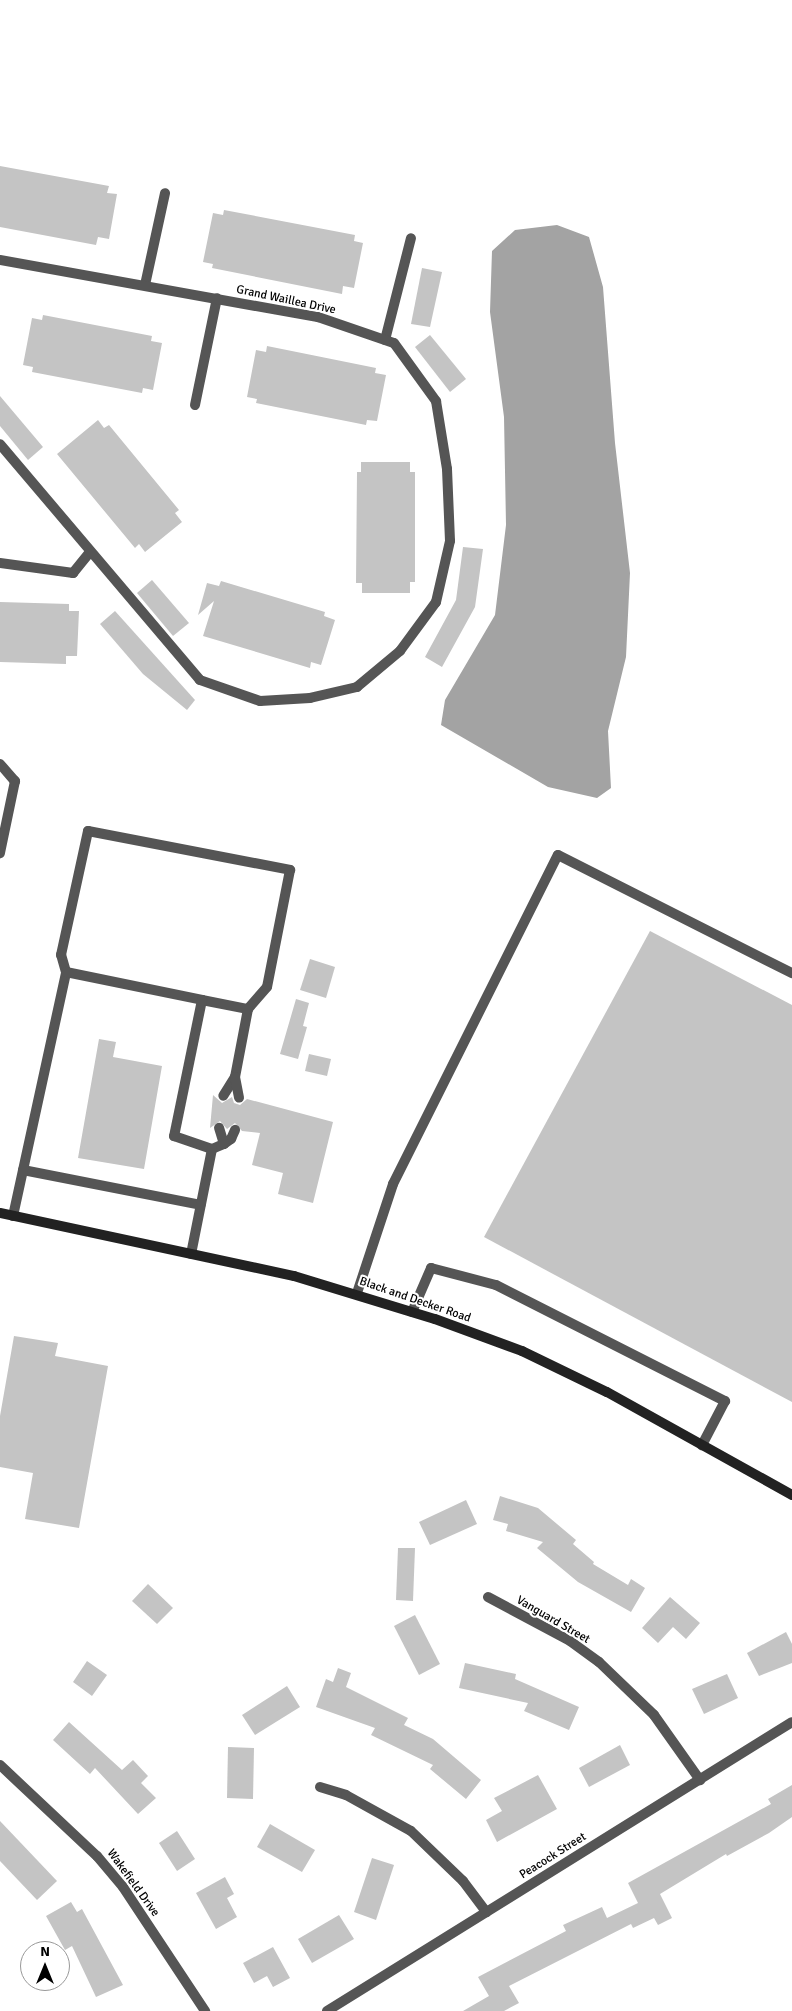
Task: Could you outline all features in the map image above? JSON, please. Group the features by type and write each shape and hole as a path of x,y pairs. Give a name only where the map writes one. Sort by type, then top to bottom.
{"main road":[{"name":"Black and Decker Road","path":"0,1213 190,1254 358,1294 522,1351 607,1392 792,1495"}],"street":[{"path":"145,285 165,193"},
{"path":"385,340 411,238"},
{"name":"Grand Waillea Drive","path":"0,260 318,317 394,343 436,401 447,469 450,541 436,602 400,651 357,687 310,698 260,701 200,680 0,444"},
{"path":"195,406 217,298"},
{"path":"0,564 73,573 90,552"},
{"path":"0,764 14,780 0,853"},
{"path":"13,1216 66,972 61,955 88,831 290,870 268,987 248,1009 235,1077 223,1096"},
{"path":"358,1294 393,1184 558,855 792,974"},
{"path":"66,972 248,1009"},
{"path":"202,1000 174,1136 212,1149 232,1138 235,1130"},
{"path":"235,1077 239,1098"},
{"path":"219,1128 224,1144"},
{"path":"190,1254 212,1149"},
{"path":"23,1170 201,1205"},
{"path":"412,1312 431,1268 496,1285 725,1401 702,1445"},
{"name":"Vanguard Street","path":"488,1597 570,1641 599,1662 654,1715 700,1780"},
{"name":"Peacock Street","path":"327,2011 792,1722"},
{"name":"Wakefield Drive","path":"0,1765 97,1856 123,1887 206,2011"},
{"path":"320,1787 346,1795 411,1831 463,1881 486,1912"}],"shaded area":[{"path":"557,225 589,237 603,287 615,443 630,573 626,657 608,731 611,788 597,798 548,787 441,725 445,700 495,615 506,525 504,417 490,312 492,251 515,230"}],"building":[{"path":"0,166 109,186 107,193 117,194 109,239 98,237 96,245 0,227"},
{"path":"224,210 355,235 354,241 363,243 354,288 343,286 342,294 212,268 213,264 203,262 213,213 223,215"},
{"path":"422,268 442,272 430,327 411,324"},
{"path":"43,315 152,336 151,341 162,343 153,390 143,388 142,393 32,372 33,367 23,365 32,318 42,320"},
{"path":"430,335 466,379 450,392 415,347"},
{"path":"267,346 376,368 375,373 386,375 377,421 367,420 366,425 256,403 257,399 247,397 256,350 266,352"},
{"path":"0,396 43,447 28,460 0,426"},
{"path":"98,420 104,428 109,425 179,510 175,513 182,522 145,552 139,544 135,548 57,454"},
{"path":"361,462 410,462 410,472 415,472 415,582 410,582 410,593 362,593 362,583 356,583 357,472 361,472"},
{"path":"463,547 483,549 475,607 442,667 425,657 456,600"},
{"path":"152,580 189,623 173,636 137,593"},
{"path":"221,581 325,612 324,616 335,620 321,665 311,662 310,668 203,636 214,601 198,615 207,583 219,586"},
{"path":"0,602 69,604 69,611 79,611 77,656 66,656 66,664 0,662"},
{"path":"115,611 195,700 187,710 143,674 100,624"},
{"path":"650,931 792,1005 792,1402 484,1237"},
{"path":"310,959 335,967 326,998 300,990"},
{"path":"296,999 309,1003 303,1026 307,1027 298,1059 280,1054"},
{"path":"99,1039 116,1042 113,1057 162,1066 144,1169 78,1158"},
{"path":"309,1054 331,1059 327,1076 305,1071"},
{"path":"213,1095 222,1103 232,1097 234,1103 240,1105 247,1099 333,1122 313,1203 278,1194 283,1173 252,1165 260,1133 242,1131 235,1123 227,1129 220,1121 210,1128"},
{"path":"14,1336 58,1343 55,1356 108,1366 79,1528 25,1519 33,1473 0,1467 0,1416"},
{"path":"500,1496 538,1508 576,1540 573,1544 594,1562 593,1564 628,1585 631,1579 645,1588 631,1612 578,1582 537,1548 543,1542 506,1531 508,1524 493,1520"},
{"path":"466,1500 477,1524 430,1545 419,1522"},
{"path":"398,1548 415,1548 413,1601 396,1600"},
{"path":"148,1584 173,1608 157,1624 132,1601"},
{"path":"670,1597 700,1623 686,1639 673,1627 658,1643 642,1628"},
{"path":"415,1615 440,1664 419,1675 394,1626"},
{"path":"786,1632 792,1644 792,1663 759,1676 747,1653"},
{"path":"87,1661 107,1675 92,1696 73,1682"},
{"path":"465,1663 516,1674 515,1679 579,1707 569,1730 524,1711 528,1703 459,1688"},
{"path":"338,1668 351,1673 346,1687 408,1718 404,1725 433,1739 481,1780 466,1799 430,1769 433,1765 371,1735 375,1728 316,1707 326,1679 333,1682"},
{"path":"727,1674 738,1698 704,1714 692,1689"},
{"path":"287,1686 300,1707 255,1735 242,1715"},
{"path":"69,1722 122,1770 133,1760 148,1776 141,1783 156,1798 138,1814 95,1768 90,1774 53,1740"},
{"path":"620,1745 630,1765 589,1787 579,1768"},
{"path":"228,1747 254,1748 253,1799 227,1798"},
{"path":"538,1775 557,1809 497,1842 486,1820 502,1811 494,1798"},
{"path":"792,1785 792,1817 769,1833 727,1856 726,1854 660,1894 672,1918 658,1925 654,1918 633,1928 631,1924 509,1986 519,2003 504,2011 463,2011 489,1996 478,1977 566,1931 563,1925 602,1907 607,1918 638,1903 628,1883 771,1804 768,1799"},
{"path":"0,1821 57,1881 37,1900 0,1861"},
{"path":"270,1824 315,1850 302,1872 257,1847"},
{"path":"177,1831 195,1859 177,1871 159,1843"},
{"path":"372,1858 394,1865 376,1920 354,1912"},
{"path":"225,1877 234,1894 227,1898 237,1917 216,1929 196,1893"},
{"path":"71,1902 77,1912 82,1909 123,1985 96,1997 72,1946 70,1947 70,1941 60,1941 46,1916"},
{"path":"339,1915 354,1939 312,1963 298,1939"},
{"path":"273,1947 290,1978 273,1987 267,1976 254,1983 243,1963"}]}
